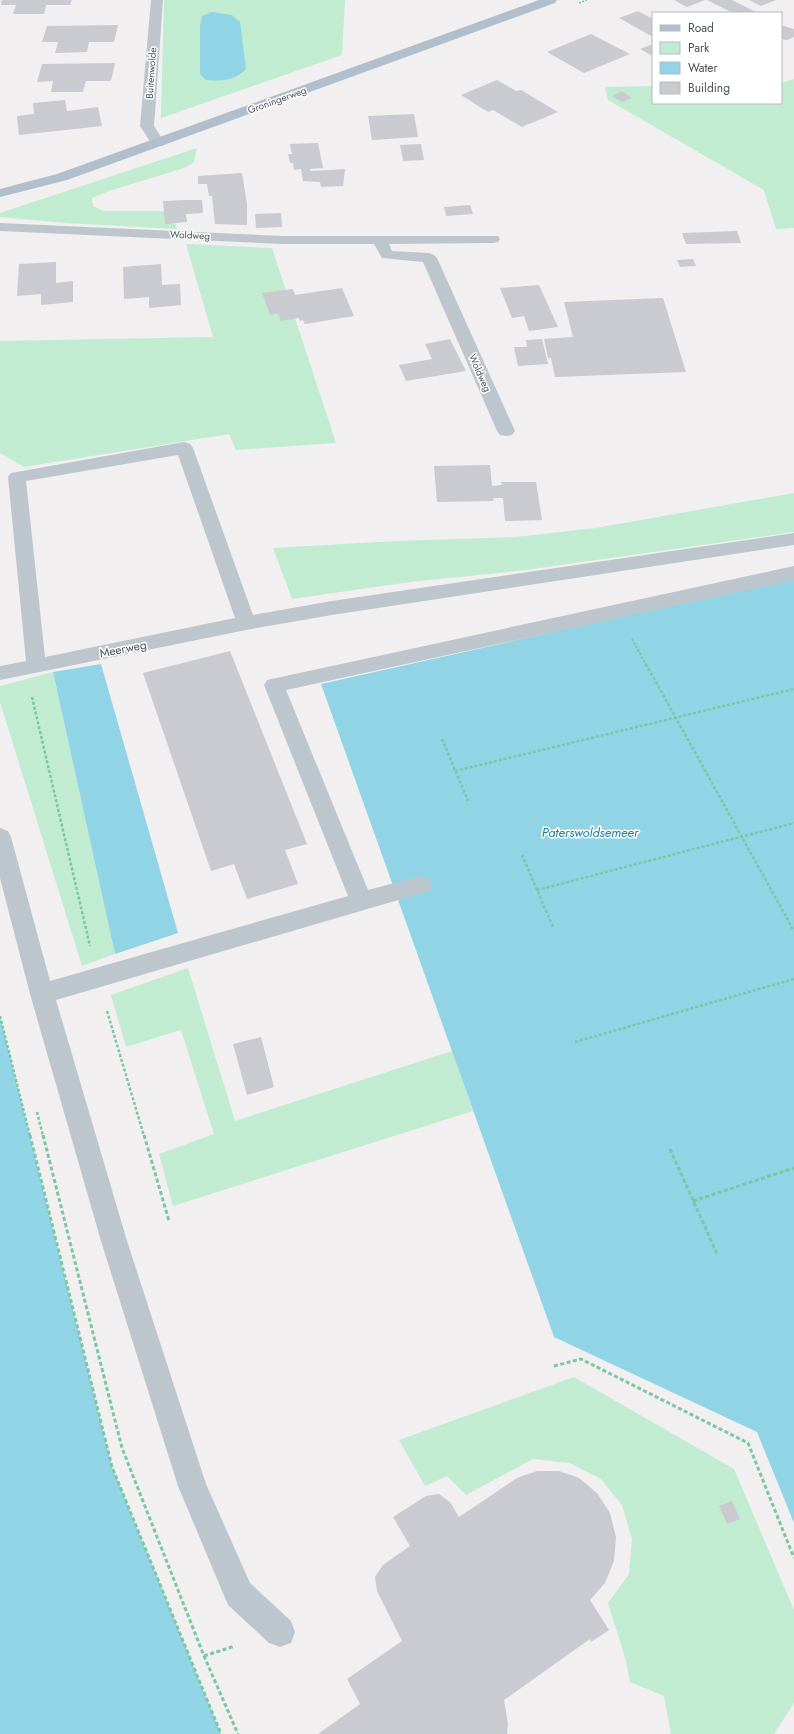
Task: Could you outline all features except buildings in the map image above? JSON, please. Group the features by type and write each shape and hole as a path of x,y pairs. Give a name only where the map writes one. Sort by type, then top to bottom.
{"main road":[{"name":"Groningerweg","path":"0,192 62,177 551,0"}],"street":[{"name":"Buitenwolde","path":"157,0 148,126 158,143"},
{"name":"Woldweg","path":"0,227 283,240 493,239"},
{"name":"Woldweg","path":"379,240 387,255 429,258 506,431"},
{"path":"36,666 17,477 184,448 246,623"},
{"name":"Meerweg","path":"0,673 246,623 794,539"},
{"path":"361,901 274,685 794,573"},
{"path":"0,837 42,994 114,1241 192,1486 239,1594 280,1632"},
{"path":"42,994 420,885"}],"path":[{"path":"617,611 794,931"},
{"path":"455,771 676,716 794,689"},
{"path":"442,739 468,801"},
{"path":"537,890 794,823"},
{"path":"522,855 553,927"},
{"path":"576,1042 794,980"},
{"path":"0,1016 112,1467 221,1734"},
{"path":"35,1106 122,1448 204,1656 238,1734"},
{"path":"670,1149 718,1256"},
{"path":"693,1201 794,1168"},
{"path":"554,1366 581,1359 748,1443 794,1558"}],"green space":[{"path":"164,0 345,0 342,55 161,118"},
{"path":"794,79 794,228 776,229 764,190 608,100 605,87 652,86 652,104 782,104 782,83"},
{"path":"197,148 194,162 184,168 109,191 92,198 93,206 104,211 172,211 177,229 65,223 0,217 0,213"},
{"path":"186,244 272,248 336,443 236,450 229,434 24,467 0,453 0,341 213,337"},
{"path":"794,493 794,532 526,570 410,582 292,599 273,548 397,541 516,537 596,528"},
{"path":"53,672 115,954 82,966 0,702 0,686"},
{"path":"188,968 235,1121 452,1051 473,1111 173,1206 159,1154 214,1134 181,1030 126,1047 111,995"},
{"path":"574,1377 734,1469 794,1610 794,1703 774,1734 671,1734 664,1696 630,1682 626,1661 608,1603 629,1574 632,1539 622,1505 601,1479 570,1463 533,1459 466,1495 447,1476 425,1486 399,1440"}],"water":[{"path":"212,12 232,15 240,22 246,69 232,78 206,80 200,74 200,26 202,16"},
{"name":"Paterswoldsemeer","path":"794,578 794,1523 757,1432 554,1337 321,684"},
{"path":"101,664 178,933 115,954 53,672"},
{"path":"0,1016 112,1467 221,1734 0,1734"}]}
